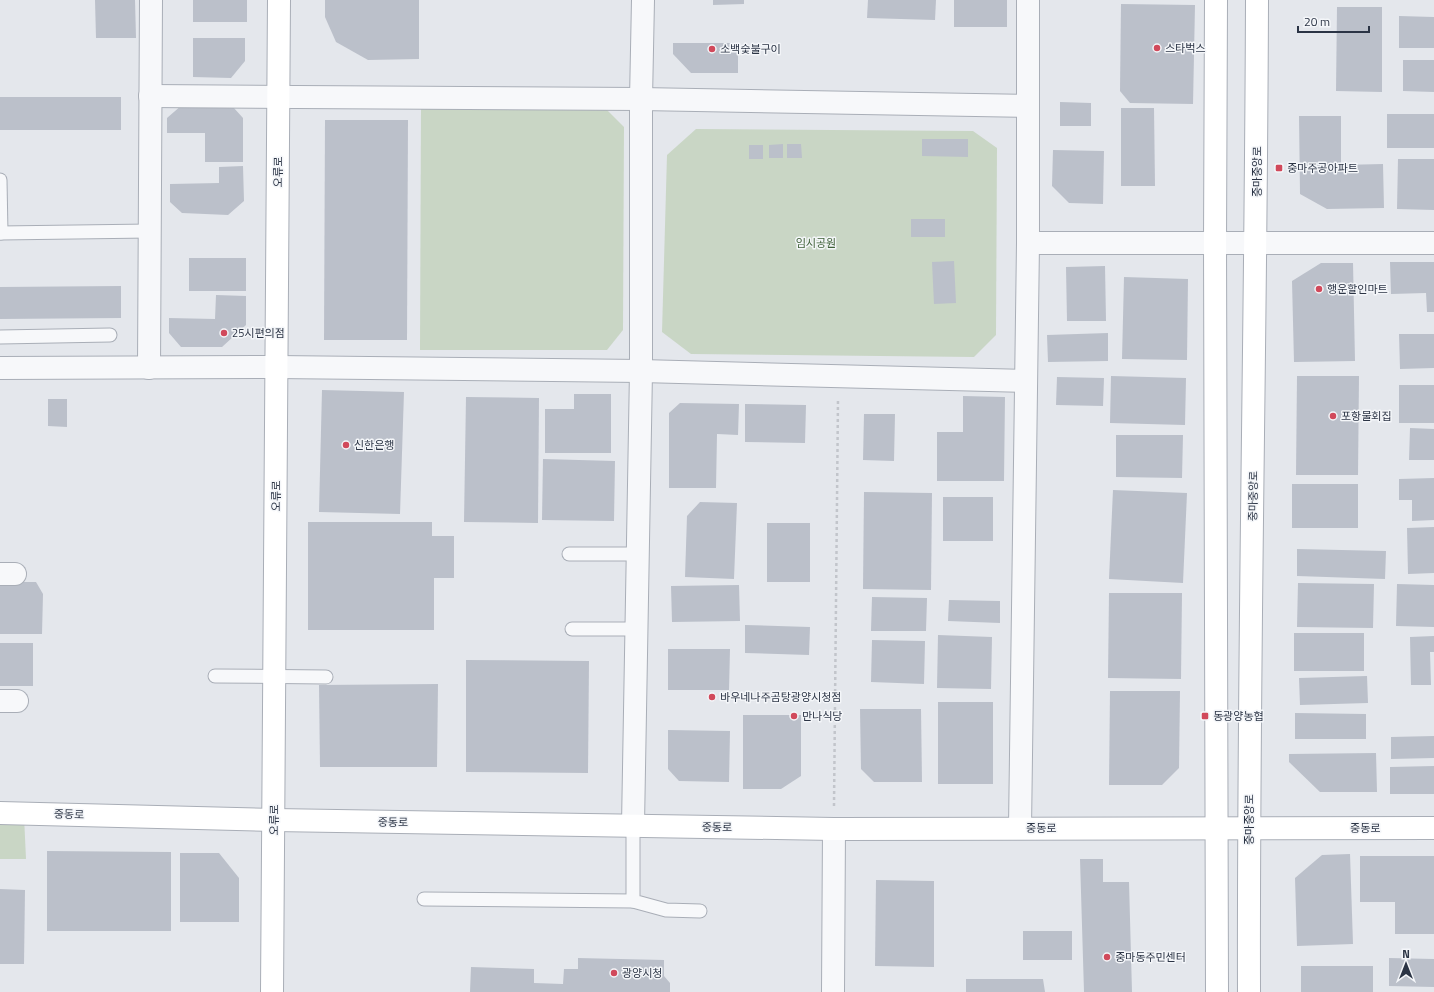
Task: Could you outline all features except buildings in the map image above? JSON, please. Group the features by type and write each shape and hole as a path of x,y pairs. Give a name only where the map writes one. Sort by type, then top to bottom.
{"street":[{"path":"149,368 151,0"},
{"name":"오류로","path":"272,992 279,0"},
{"path":"633,825 641,371 641,99 643,0"},
{"path":"1020,828 1028,243 1028,0"},
{"path":"1216,0 1214,244 1217,992"},
{"name":"중마중앙로","path":"1249,992 1249,828 1256,244 1257,0"},
{"path":"150,96 641,99 1028,106"},
{"path":"1028,243 1434,244"},
{"path":"0,368 276,367 641,371 1025,381"},
{"name":"중동로","path":"0,813 274,820 834,829 1434,828"},
{"path":"833,992 834,829"}],"lane":[{"path":"0,180 1,233 150,231"},
{"path":"0,337 110,335"},
{"path":"570,554 638,554"},
{"path":"572,629 637,629"},
{"path":"215,676 326,677"},
{"path":"633,825 633,901"},
{"path":"424,899 633,901 666,910 700,911"}],"path":[{"path":"834,829 838,376"}],"green space":[{"path":"421,108 606,109 624,127 623,330 607,350 420,350"},
{"name":"임시공원","path":"696,129 973,131 997,148 996,335 974,357 691,354 662,332 667,155"},
{"path":"0,816 24,816 26,859 0,859"}],"place":[{"name":"스타벅스","path":"1157,48"},
{"name":"소백숯불구이","path":"712,49"},
{"name":"중마주공아파트","path":"1279,168"},
{"name":"행운할인마트","path":"1319,289"},
{"name":"25시편의점","path":"224,333"},
{"name":"포항물회집","path":"1333,416"},
{"name":"신한은행","path":"346,445"},
{"name":"바우네나주곰탕광양시청점","path":"712,697"},
{"name":"만나식당","path":"794,716"},
{"name":"동광양농협","path":"1205,716"},
{"name":"중마동주민센터","path":"1107,957"},
{"name":"광양시청","path":"614,973"}]}
